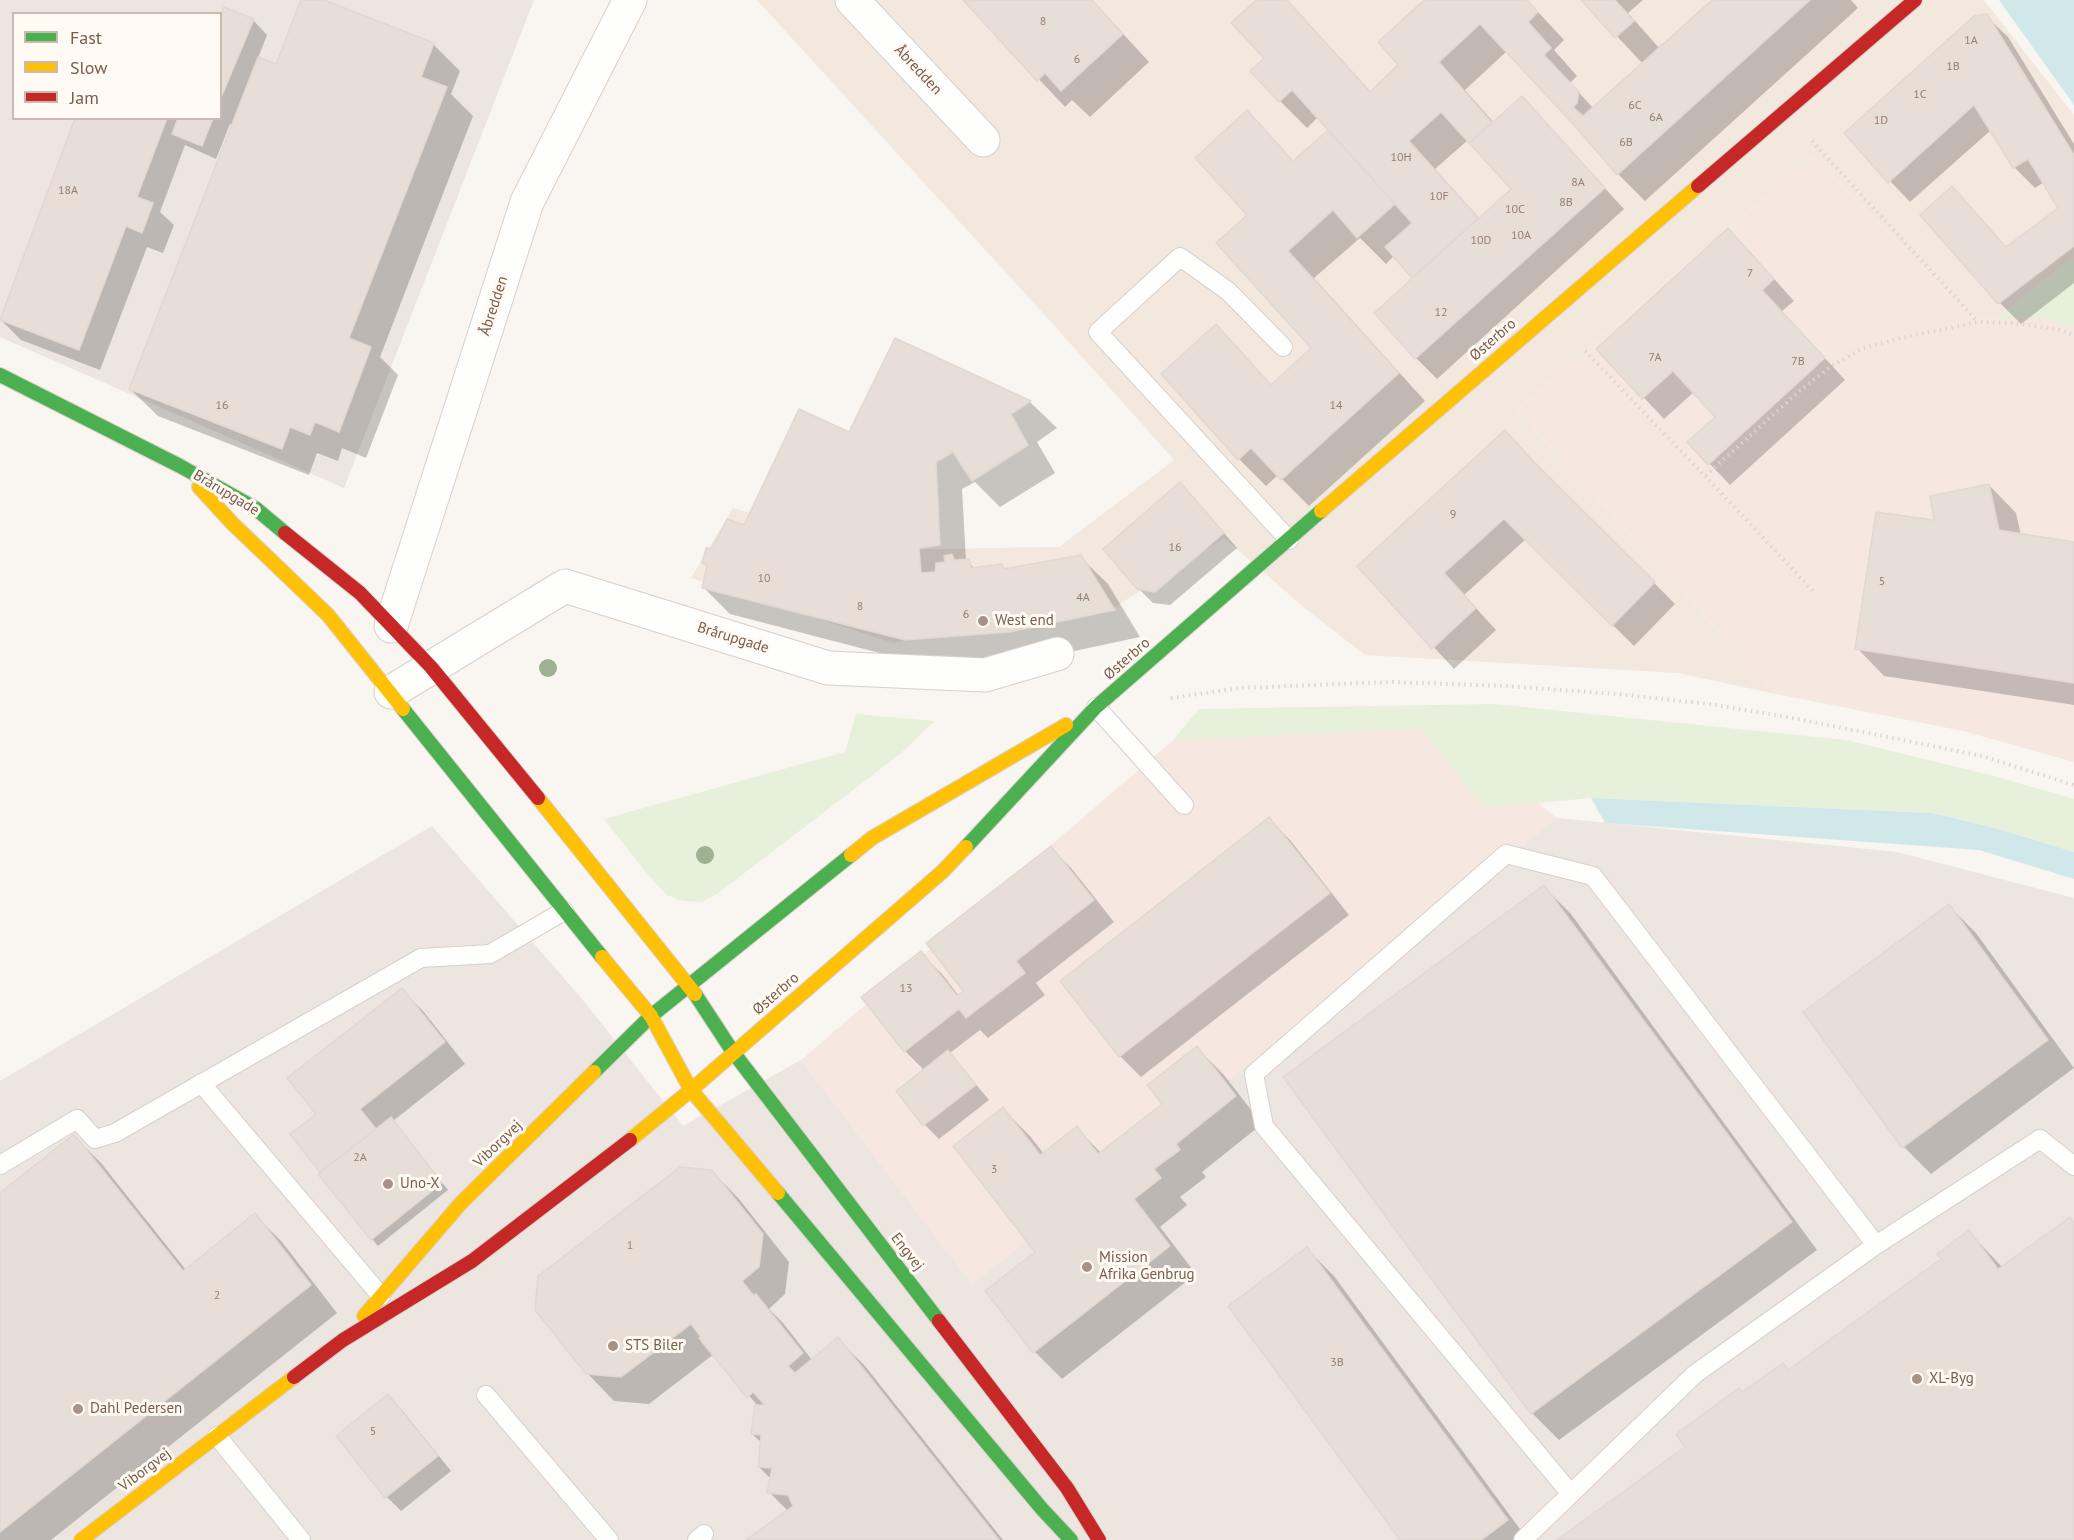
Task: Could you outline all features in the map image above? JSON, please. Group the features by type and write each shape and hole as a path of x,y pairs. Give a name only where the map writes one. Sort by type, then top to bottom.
{"street":[{"name":"Åbredden","path":"391,626 527,202 630,0"},
{"name":"Åbredden","path":"852,0 983,140"},
{"name":"Østerbro","path":"733,1052 942,872 1096,707 1916,0"},
{"name":"Brårupgade","path":"0,375 180,466 255,508 360,593 431,667 689,984"},
{"name":"Brårupgade","path":"180,466 233,524 328,615 564,911 651,1016"},
{"name":"Brårupgade","path":"391,692 565,586 828,668 985,675 1057,654"},
{"name":"Østerbro","path":"689,984 872,838 1096,707"},
{"name":"Viborgvej","path":"344,1340 461,1203 651,1016 689,984"},
{"name":"Engvej","path":"689,984 733,1052 1067,1488 1099,1540"},
{"path":"651,1016 691,1090 1034,1500 1071,1540"},
{"name":"Viborgvej","path":"81,1540 344,1340 472,1261 601,1164 691,1090 733,1052"}],"lane":[{"path":"1283,346 1228,291 1180,257 1098,332 1289,540"},
{"path":"1096,707 1184,805"},
{"path":"1571,1494 1263,1126 1254,1074 1506,854 1593,876 1876,1245"},
{"path":"0,1165 77,1119 94,1139 115,1133 421,958 490,954 564,911"},
{"path":"201,1083 381,1296"},
{"path":"1523,1540 1695,1374 1876,1245 2040,1139 2074,1166"},
{"path":"486,1395 609,1540"},
{"path":"217,1436 301,1540"}],"path":[{"path":"1785,112 1978,322"},
{"path":"1705,476 1803,388 1832,366 1861,350 1901,338 1978,322 2014,323 2074,334"},
{"path":"1586,351 1816,594"},
{"path":"1162,699 1240,688 1391,682 1506,686 1617,694 1709,704 1809,721 1982,756 2074,785"}],"shaded area":[{"path":"0,0 534,0 344,488 0,337"},
{"path":"757,0 1984,0 2074,115 2074,257 1996,319 1971,316 1813,156 1516,410 1776,694 1678,673 1365,655 1306,609 1224,538 1104,614 893,643 691,578 733,508 869,550 1059,547 1174,460"},
{"path":"1813,156 1971,316 1996,319 2069,261 2074,267 2074,762 1963,731 1776,694 1516,410"},
{"path":"1420,710 1557,818 972,1286 801,1060 1172,741"},
{"path":"1557,818 1897,852 2074,898 2074,1540 0,1540 0,1081 432,826 582,999 683,1126 801,1060 972,1285"}],"green space":[{"path":"2074,257 2074,327 2043,318 1996,319"},
{"path":"1494,704 1846,740 1990,775 2074,799 2074,852 1995,828 1932,813 1591,798 1483,808 1421,728 1172,741 1199,709"},
{"path":"856,714 935,721 900,754 717,894 702,902 683,901 667,895 604,819 845,752"}],"water":[{"path":"1999,0 2074,0 2074,105"},
{"path":"1591,798 1932,813 1995,828 2074,852 2074,879 1979,850 1605,823"}],"building":[{"path":"301,0 324,0 434,43 421,77 447,87 349,338 371,347 339,432 315,422 310,435 290,427 282,449 129,389 258,57 276,64"},
{"path":"963,0 1092,0 1123,34 1061,91 1045,73 1037,81"},
{"path":"1256,0 1287,0 1370,92 1398,65 1378,42 1424,0 1527,0 1538,12 1528,22 1551,48 1544,55 1579,92 1577,103 1573,107 1583,116 1712,0 1810,0 1617,175 1480,24 1439,62 1492,123 1469,143 1441,112 1409,141 1478,218 1412,278 1385,247 1412,223 1292,90 1279,102 1250,71 1264,58 1231,23"},
{"path":"1581,0 1615,0 1634,21 1615,38"},
{"path":"224,7 254,19 222,95 222,12"},
{"path":"1987,14 2074,155 2074,246 1998,304 1920,215 1952,186 2006,247 2058,208 2028,159 2013,168 1974,105 1888,183 1844,133 1974,16"},
{"path":"1522,96 1605,188 1415,359 1374,313 1511,189 1469,143"},
{"path":"1247,110 1293,161 1328,130 1395,204 1357,238 1333,210 1288,251 1399,373 1281,480 1251,448 1238,460 1161,374 1216,324 1271,385 1311,348 1216,243 1247,215 1195,158"},
{"path":"74,120 166,120 137,197 153,203 142,233 126,226 79,350 0,320"},
{"path":"177,120 212,120 202,146 172,134"},
{"path":"1728,228 1774,279 1762,290 1825,358 1708,465 1687,442 1715,417 1673,371 1642,399 1596,349"},
{"path":"895,338 1031,401 1011,414 1028,445 972,481 953,452 936,462 940,545 919,548 921,573 935,572 936,563 945,562 944,556 952,554 954,560 969,559 971,568 1002,564 1004,569 1081,555 1115,610 1009,632 905,640 702,588 707,565 702,563 706,548 712,548 727,519 744,525 799,409 849,432"},
{"path":"1505,430 1533,461 1655,582 1612,626 1504,519 1444,573 1476,608 1432,649 1357,566"},
{"path":"1180,482 1224,533 1155,592 1137,589 1103,549"},
{"path":"1989,484 1999,530 2074,542 2074,683 1855,649 1876,512 1934,520 1930,496"},
{"path":"1269,817 1330,893 1119,1057 1060,981"},
{"path":"1051,846 1094,900 1016,961 1025,973 966,1018 959,1009 904,1052 861,997 921,951 957,996 963,991 926,943"},
{"path":"1544,885 1792,1222 1531,1414 1283,1077"},
{"path":"1949,904 2048,1040 1902,1148 1803,1012"},
{"path":"402,988 445,1042 360,1109 376,1129 318,1174 320,1172 290,1134 316,1114 287,1078"},
{"path":"1197,1046 1236,1096 1176,1144 1180,1150 1154,1169 1161,1178 1134,1199 1170,1246 1033,1353 985,1291 1035,1252 953,1146 1003,1107 1040,1155 1077,1126 1098,1154 1162,1104 1147,1085"},
{"path":"948,1050 976,1085 923,1126 896,1091"},
{"path":"391,1117 442,1183 371,1240 318,1174"},
{"name":"Dahl Pedersen","path":"74,1134 183,1271 255,1213 311,1285 0,1532 0,1193"},
{"name":"STS Biler","path":"680,1167 712,1170 763,1234 759,1267 742,1281 753,1295 756,1294 803,1353 788,1366 795,1373 838,1337 999,1540 746,1540 793,1506 788,1495 767,1493 772,1468 758,1467 761,1435 751,1434 755,1405 765,1405 753,1392 747,1398 699,1338 701,1337 691,1324 621,1377 586,1374 535,1310 538,1276"},
{"name":"XL-Byg","path":"2070,1217 2074,1223 2074,1540 1557,1540 1685,1447 1676,1434 1739,1388 1742,1392 1783,1363 1788,1370 1941,1259 1937,1254 1969,1230 1998,1269"},
{"path":"1307,1247 1508,1520 1481,1540 1400,1540 1228,1306"},
{"path":"388,1394 438,1456 385,1498 336,1436"}],"traffic: fast":[{"path":"0,375 180,466 255,508 285,533"},
{"path":"966,847 1096,707 1321,511"},
{"path":"403,709 602,957"},
{"path":"594,1072 651,1016 851,855"},
{"path":"695,994 733,1052 939,1321"},
{"path":"778,1193 1042,1509 1071,1540"}],"traffic: slow":[{"path":"1321,511 1698,186"},
{"path":"199,487 233,524 328,615 403,709"},
{"path":"851,855 872,838 1066,725"},
{"path":"538,798 695,994"},
{"path":"630,1140 691,1090 942,872 966,847"},
{"path":"602,957 651,1016 691,1090 778,1193"},
{"path":"364,1316 461,1203 594,1072"},
{"path":"81,1540 294,1377"}],"traffic: jam":[{"path":"1698,186 1915,0"},
{"path":"285,533 360,593 431,667 538,798"},
{"path":"294,1377 343,1340 472,1261 630,1140"},
{"path":"939,1321 1067,1488 1099,1540"}],"place":[{"name":"West end","path":"983,621"},
{"name":"Uno-X","path":"388,1184"},
{"name":"Mission Afrika Genbrug","path":"1087,1267"},
{"name":"STS Biler","path":"613,1346"},
{"name":"XL-Byg","path":"1917,1379"},
{"name":"Dahl Pedersen","path":"78,1409"}]}
